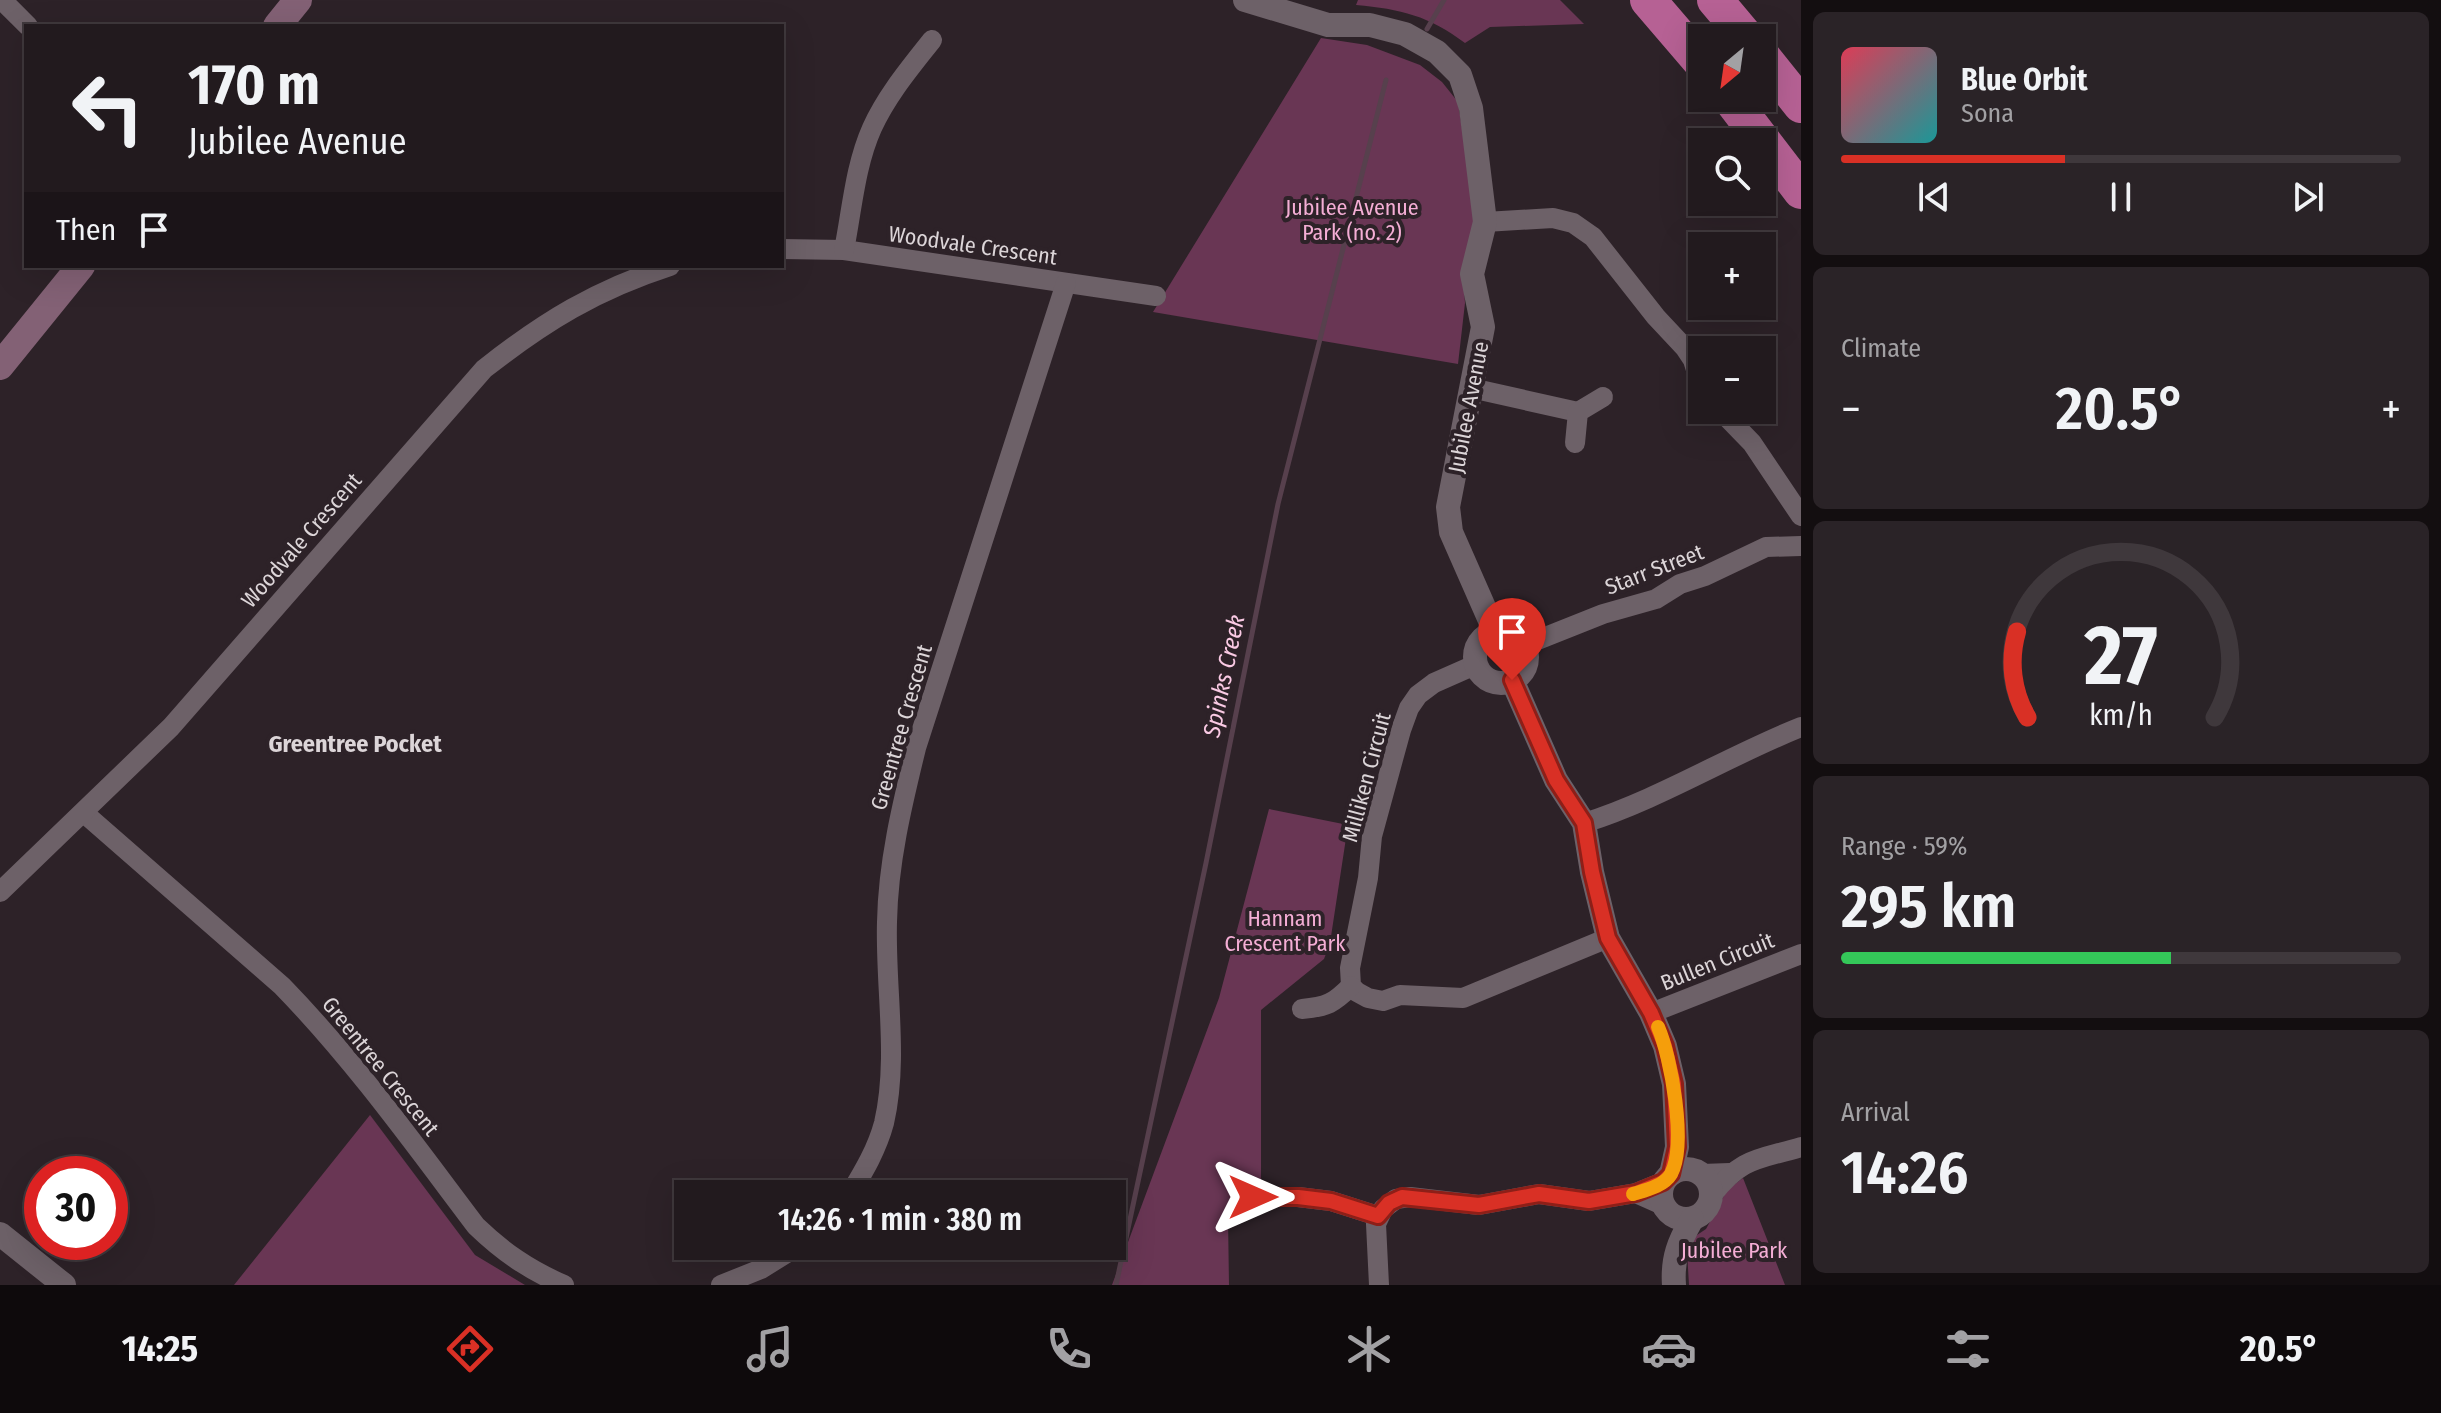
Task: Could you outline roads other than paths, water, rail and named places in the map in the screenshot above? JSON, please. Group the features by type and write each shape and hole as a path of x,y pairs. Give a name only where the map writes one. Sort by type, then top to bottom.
{"highway":[{"path":"1648,0 1688,47"},
{"path":"1715,0 1735,24"},
{"path":"1776,74 1801,105"},
{"path":"1741,112 1801,191"}],"main road":[{"path":"279,24 298,0"},
{"path":"0,366 79,268"}],"street":[{"path":"2,0 26,24"},
{"name":"Jubilee Avenue","path":"1245,0 1328,25 1370,25 1405,34 1437,52 1460,75 1471,108 1485,222 1472,274 1483,327 1448,507 1451,532 1495,632"},
{"path":"844,250 860,167 871,130 890,95 932,40"},
{"path":"1485,222 1553,218 1573,223 1593,237 1688,352"},
{"name":"Woodvale Crescent","path":"784,249 844,250 1156,296"},
{"name":"Woodvale Crescent","path":"0,892 171,727 484,369 526,336 576,304 626,280 664,268"},
{"name":"Greentree Crescent","path":"859,1180 870,1162 883,1125 890,1087 887,921 900,813 916,748 1066,283"},
{"path":"1471,388 1578,412 1603,397"},
{"path":"1575,443 1578,412"},
{"path":"1734,424 1752,443 1801,516"},
{"name":"Starr Street","path":"1525,645 1603,614 1656,599 1680,584 1705,576 1766,547 1801,546"},
{"path":"1495,632 1512,634 1525,645 1524,669 1512,680 1495,682 1487,679 1477,664 1477,648 1488,635 1495,632"},
{"name":"Milliken Circuit","path":"1351,986 1350,968 1368,878 1372,836 1409,708 1418,695 1434,683 1477,664"},
{"path":"1512,680 1556,780 1584,823 1608,938 1651,1013 1665,1046 1674,1084 1677,1147 1684,1192 1674,1285"},
{"path":"1584,823 1707,773 1753,746 1801,727"},
{"name":"Greentree Crescent","path":"84,813 282,986 310,1015 344,1052 476,1226 492,1242 533,1271 564,1285"},
{"path":"1302,1009 1323,1007 1337,1000 1351,986 1368,998 1383,1001 1400,995 1463,998 1608,938"},
{"name":"Bullen Circuit","path":"1651,1013 1801,954"},
{"path":"1379,1285 1375,1233 1378,1216 1389,1203 1402,1197 1479,1205 1539,1194 1589,1201 1636,1193 1684,1192 1730,1173 1747,1162 1801,1147"},
{"path":"1253,1197 1331,1201 1378,1216"},
{"path":"0,1234 64,1285"},
{"path":"721,1285 775,1260"}],"waterway":[{"name":"Spinks Creek","path":"1427,29 1444,0"},
{"name":"Spinks Creek","path":"1116,1285 1206,863 1278,504 1386,80"}],"district":[{"name":"Greentree Pocket","path":"355,744"}],"park label":[{"name":"Jubilee Avenue Park (no. 2)","path":"1352,220"},
{"name":"Hannam Crescent Park","path":"1285,930"},
{"name":"Jubilee Park","path":"1734,1250"}]}
